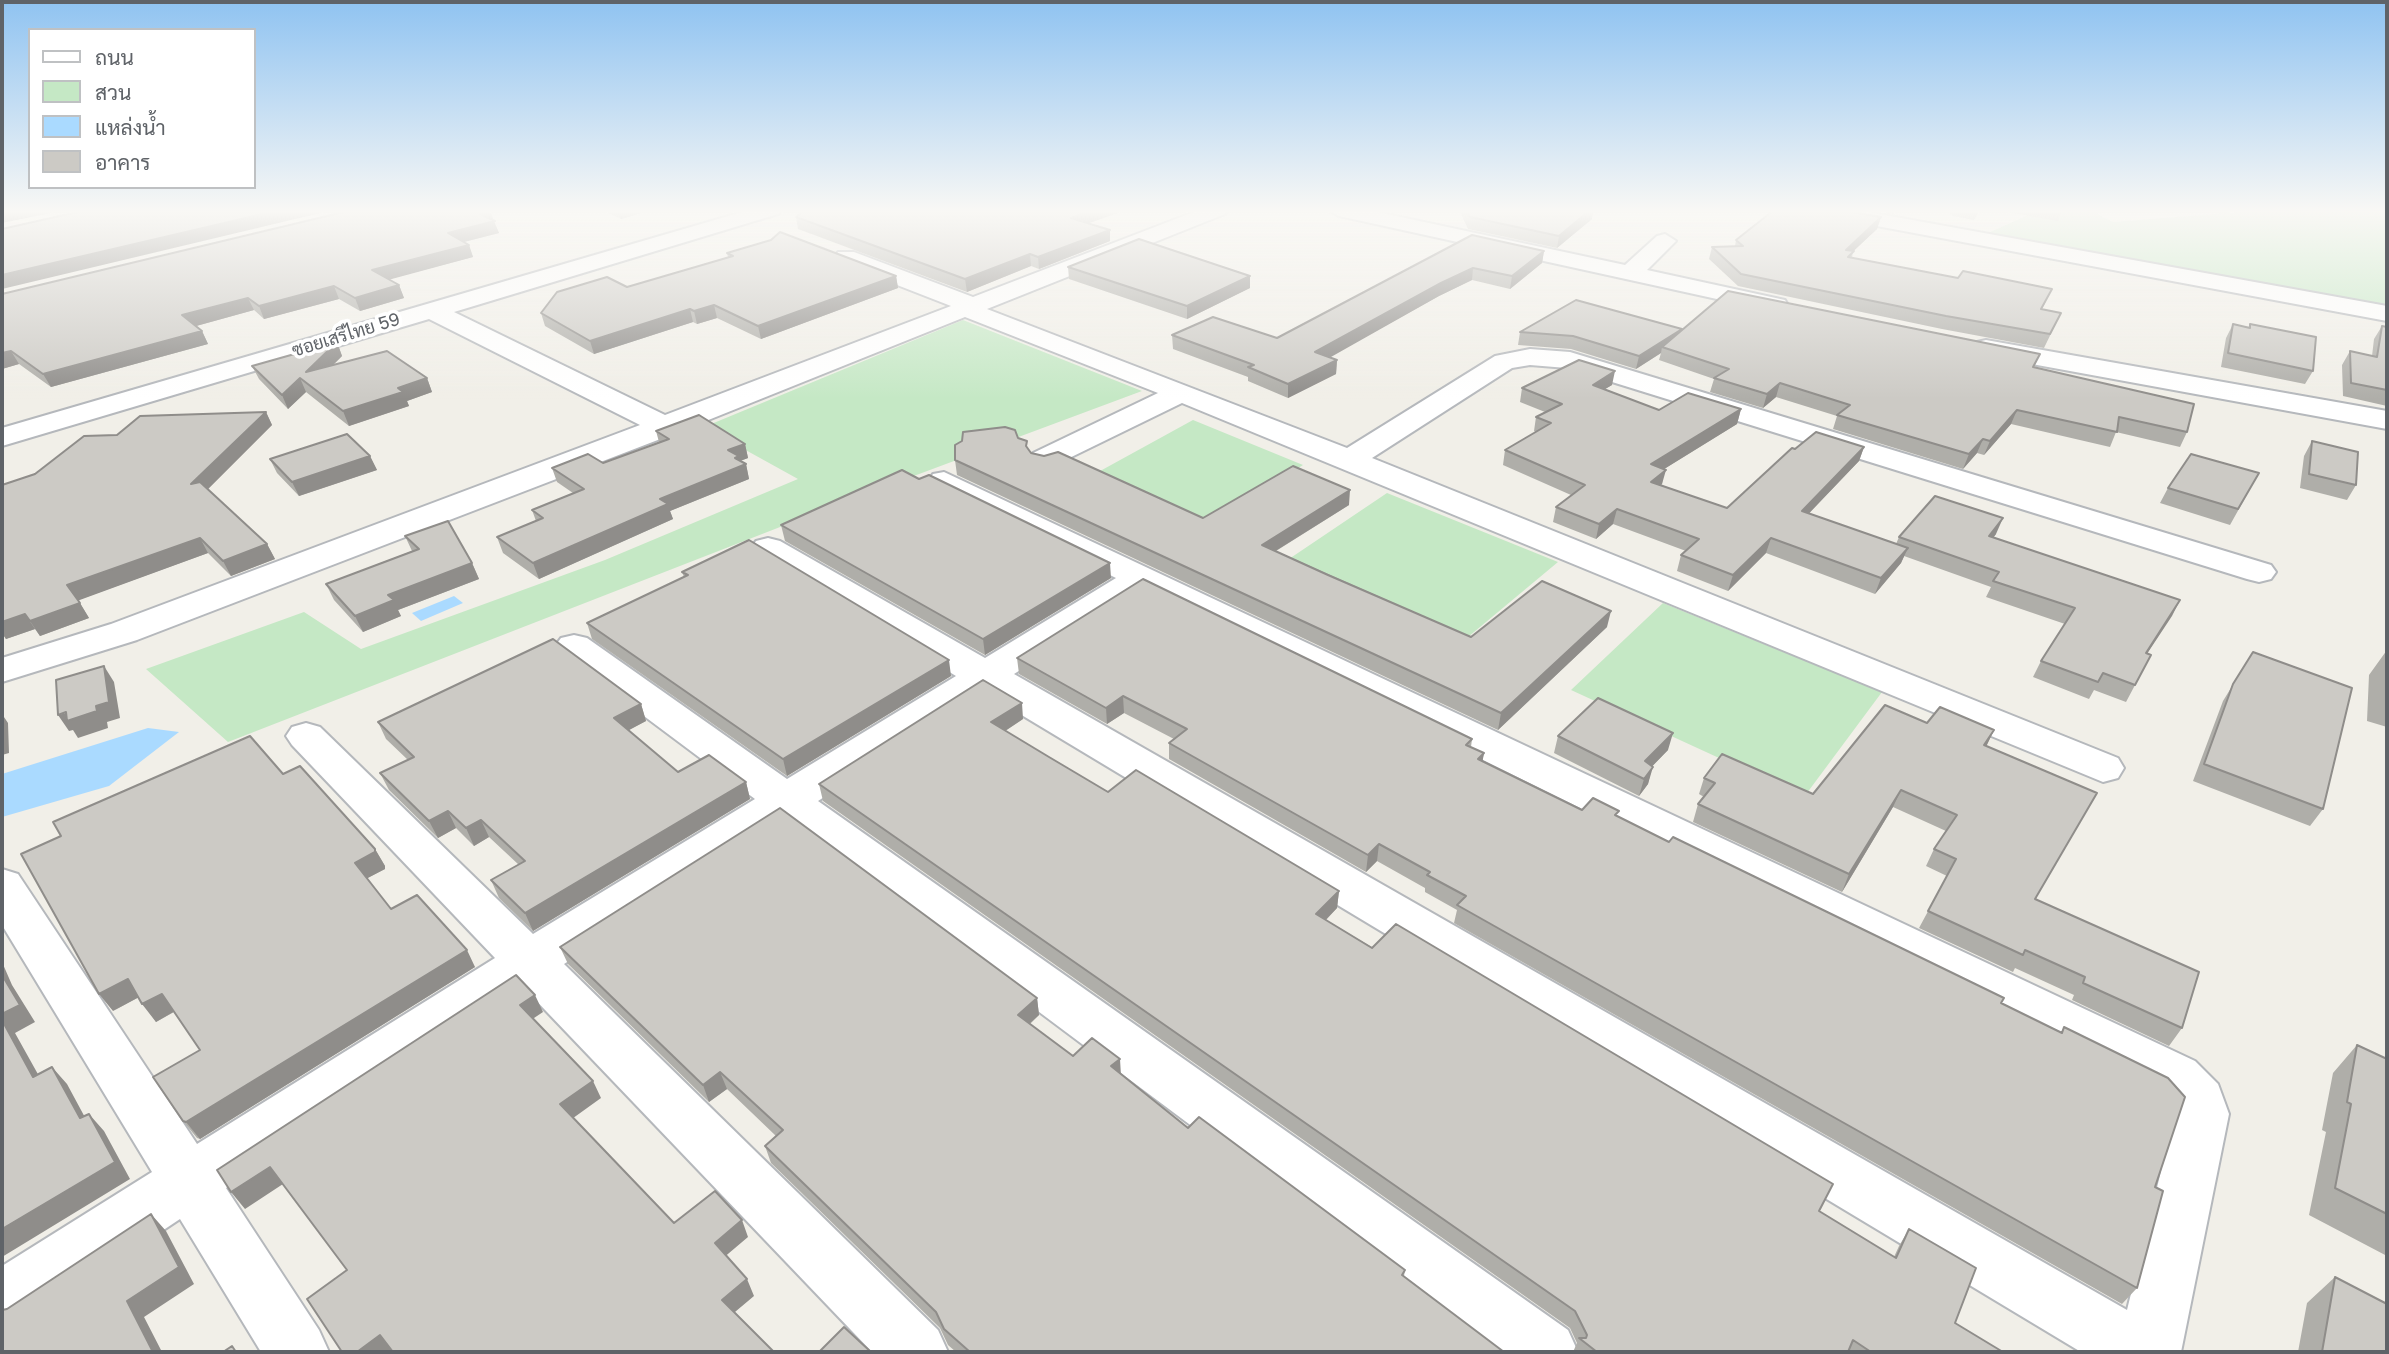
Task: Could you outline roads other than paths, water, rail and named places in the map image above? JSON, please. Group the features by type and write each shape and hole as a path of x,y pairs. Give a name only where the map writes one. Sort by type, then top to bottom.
{"street":[{"name":"ซอยเสรีไทย 59","path":"2,437 556,273"},
{"path":"885,273 2103,768"},
{"path":"2,670 124,632 666,428 1056,273"},
{"path":"1631,273 1806,311"},
{"path":"2166,273 2387,314"},
{"path":"431,310 666,428"},
{"path":"1968,345 2387,419"},
{"path":"1349,460 1504,362 1530,357 1570,360 2259,572"},
{"path":"1044,459 1181,393"},
{"path":"944,481 2176,1077 2199,1101 2202,1114 2150,1352"},
{"path":"768,548 2140,1352"},
{"path":"2,1301 189,1183 531,960 1142,577"},
{"path":"574,646 787,798 1546,1352"},
{"path":"306,736 531,960 916,1352"},
{"path":"2,886 297,1352"}],"water":[{"path":"454,596 463,603 421,621 412,613"},
{"path":"148,728 179,732 109,786 2,817 2,774"}]}
